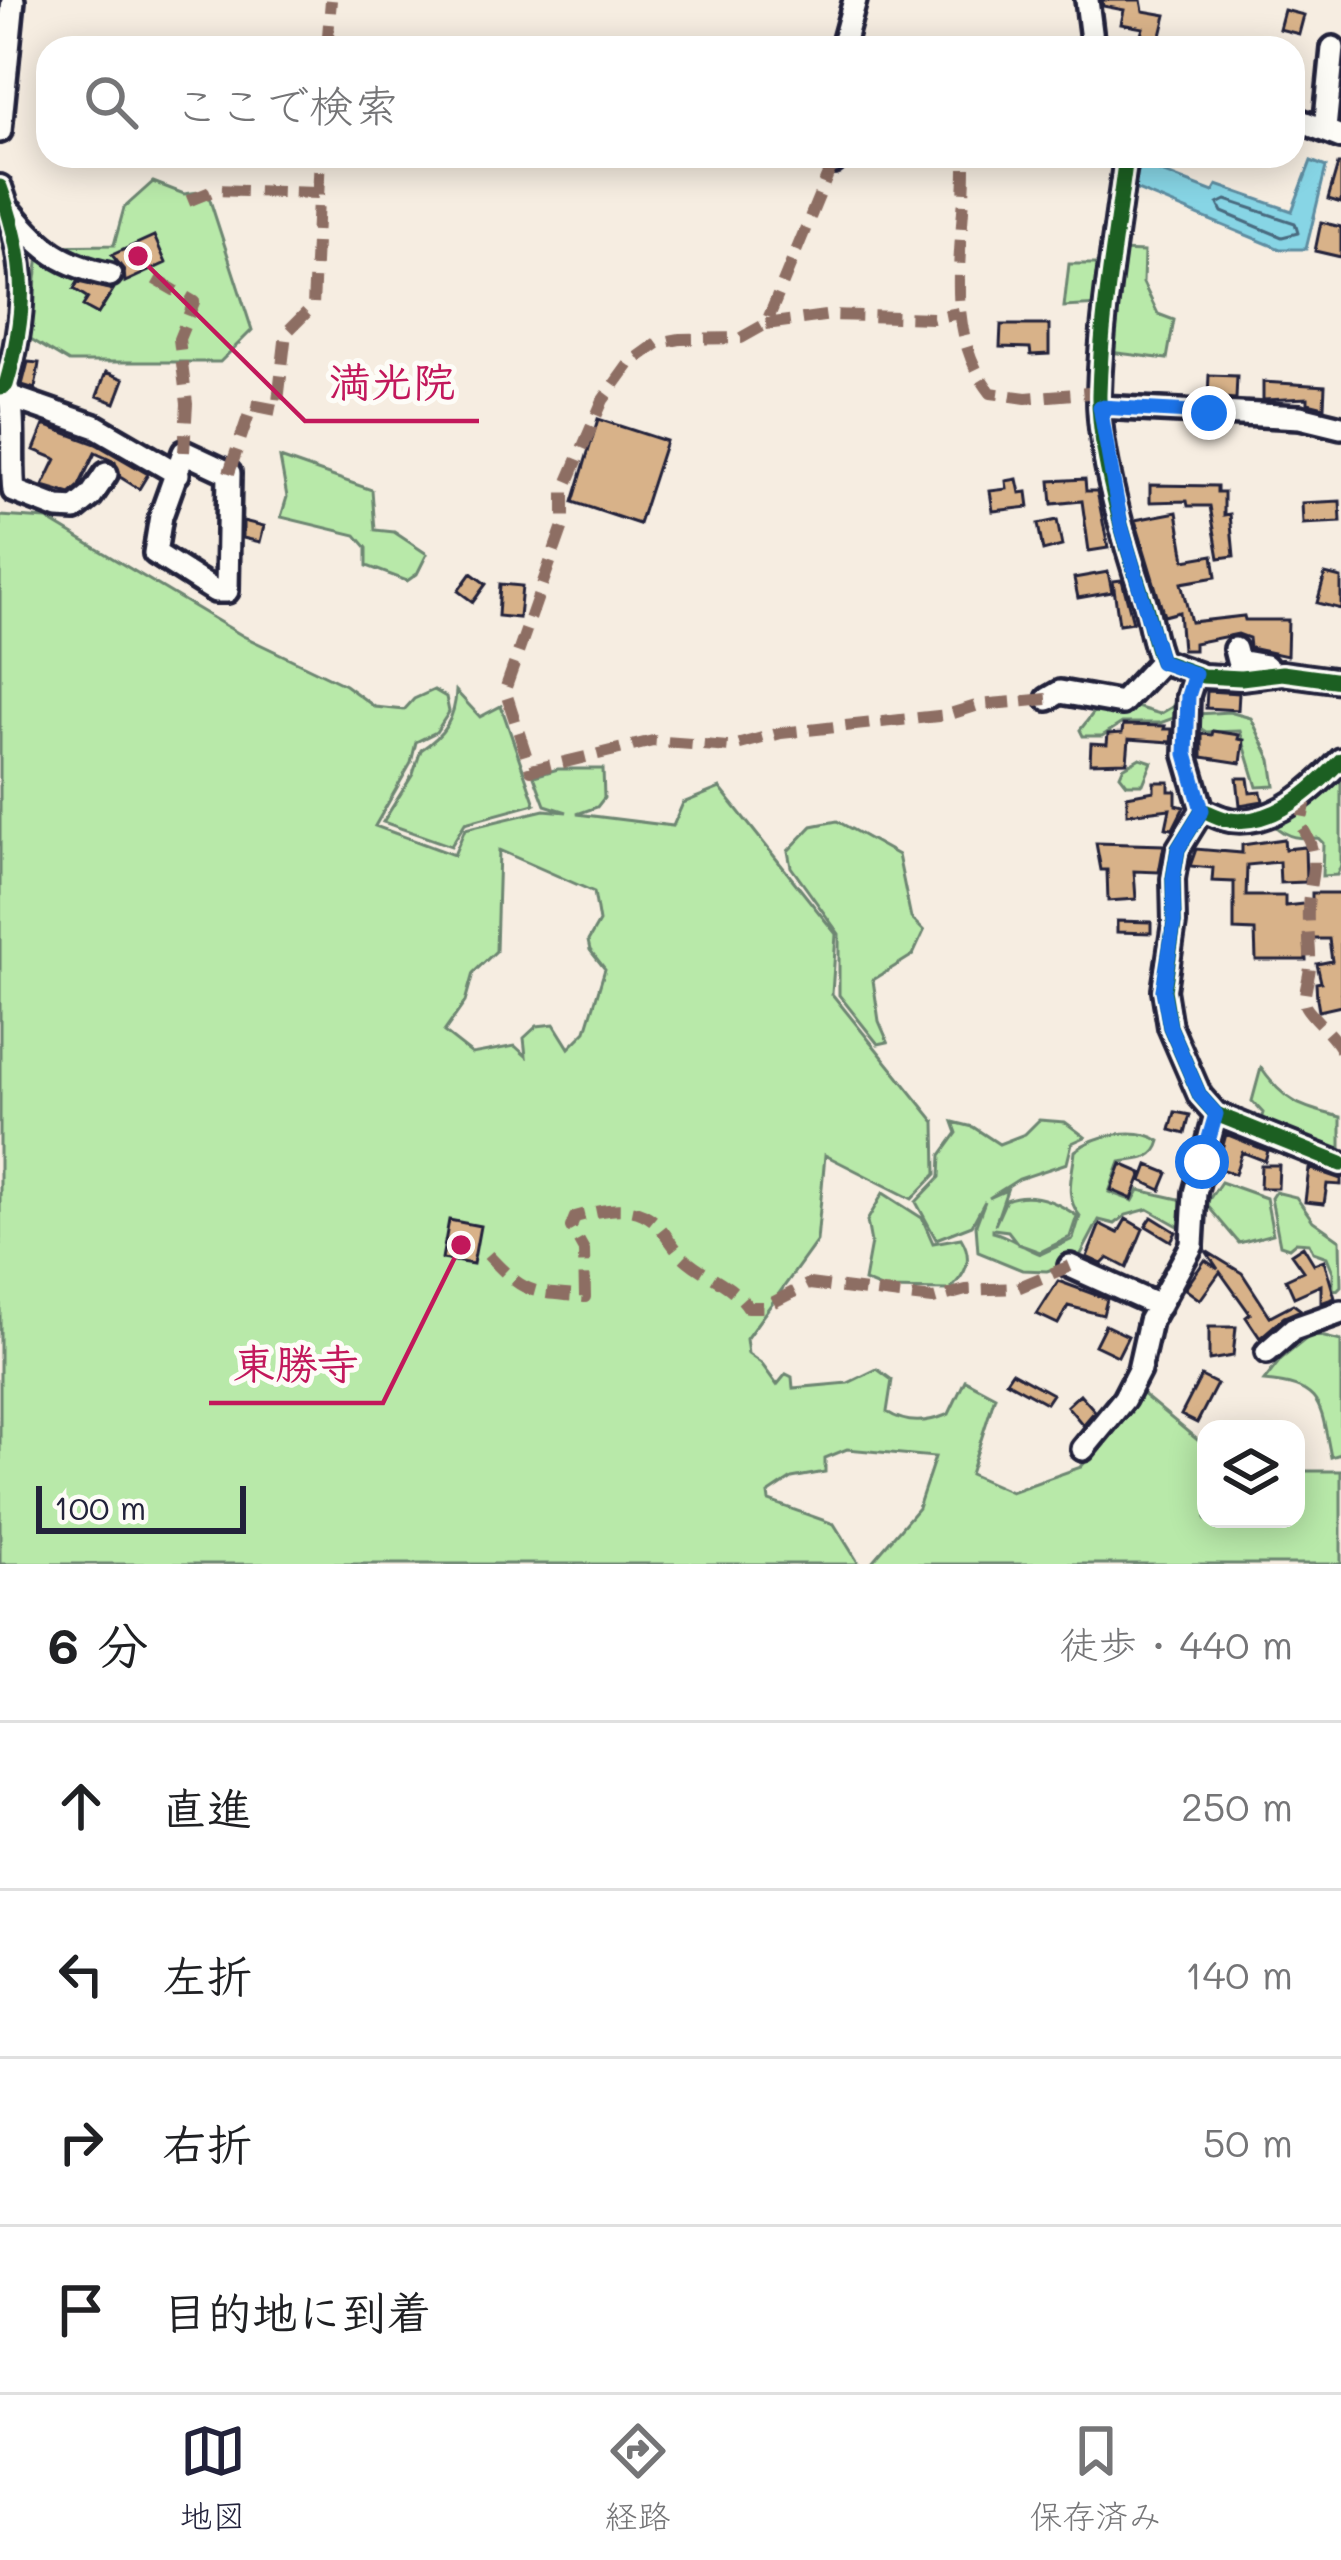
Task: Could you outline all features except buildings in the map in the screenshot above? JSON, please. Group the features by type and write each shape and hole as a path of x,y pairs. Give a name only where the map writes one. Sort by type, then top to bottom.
{"street":[{"path":"0,130 5,33 13,0"},
{"path":"845,36 855,0"},
{"path":"1087,0 1092,36"},
{"path":"1305,120 1335,126 1333,48"},
{"path":"1124,168 1107,301 1100,407 1121,525 1161,662"},
{"path":"4,198 34,241 73,267 110,274"},
{"path":"4,198 25,294 5,390 14,491 58,508 75,509 106,474"},
{"path":"5,390 97,427 178,474"},
{"path":"1100,407 1300,417 1341,427"},
{"path":"184,452 229,473 227,592 215,591 155,553 161,516 178,474 184,452"},
{"path":"1235,649 1238,661 1275,667 1282,673"},
{"path":"1161,662 1195,674 1241,678 1282,673 1341,681"},
{"path":"1048,699 1060,692 1122,703 1161,662"},
{"path":"1195,674 1188,696 1186,754 1202,810 1178,849 1173,879 1174,923 1163,990 1170,1027 1200,1096 1216,1114 1341,1163"},
{"path":"1202,810 1232,821 1261,816 1295,803 1341,760"},
{"path":"1083,1449 1124,1399 1139,1370 1150,1321 1192,1245 1196,1193 1216,1114"},
{"path":"1070,1266 1159,1306"},
{"path":"1267,1352 1293,1329 1341,1312"}],"green space":[{"path":"153,182 184,194 207,191 252,330 220,362 69,362 29,338 40,246 114,245 124,208"},
{"path":"1119,251 1144,252 1143,283 1158,314 1174,320 1167,359 1109,352"},
{"path":"1069,264 1108,264 1101,305 1064,307"},
{"path":"280,458 372,490 375,530 394,532 427,554 417,574 407,581 367,566 367,548 356,535 281,517 287,497"},
{"path":"0,516 47,519 243,636 345,685 375,707 404,710 414,699 434,690 446,697 449,712 436,732 416,742 411,763 375,826 454,855 465,829 544,810 567,812 545,805 534,776 558,769 603,769 604,798 597,807 577,814 673,826 683,803 720,788 836,934 832,994 935,1122 936,1174 912,1199 825,1155 817,1241 746,1339 748,1354 777,1385 786,1374 792,1377 793,1388 848,1383 877,1369 892,1380 887,1412 917,1421 949,1414 965,1380 995,1396 970,1474 1011,1492 1081,1467 1132,1408 1140,1392 1197,1440 1197,1528 1305,1528 1305,1471 1341,1471 1341,1564 870,1564 918,1508 935,1457 847,1449 825,1458 825,1472 792,1478 768,1494 769,1501 834,1524 859,1564 0,1564","holes":["499,850 594,892 599,922 588,941 605,969 586,1031 569,1048 554,1024 537,1026 524,1038 526,1056 515,1046 472,1054 444,1032 465,1002 473,973 496,951"]},
{"path":"1184,687 1182,715 1160,723 1122,723 1102,736 1083,736 1080,730 1098,707 1126,704 1160,714 1172,707"},
{"path":"456,691 480,717 501,706 535,804 465,823 451,846 383,822 413,774 421,750 447,725"},
{"path":"1229,712 1251,718 1271,760 1275,786 1257,787 1240,731 1200,728 1198,714"},
{"path":"1140,758 1152,762 1143,784 1127,784 1120,775 1123,768"},
{"path":"1341,778 1341,865 1337,875 1322,876 1323,843 1318,838 1284,833 1268,818 1318,800"},
{"path":"837,821 898,855 911,918 924,931 913,955 873,980 879,1021 888,1042 878,1044 839,995 839,934 791,867 788,851 812,826"},
{"path":"1261,1068 1295,1102 1341,1117 1341,1154 1260,1123 1263,1113 1252,1101"},
{"path":"1039,1120 1065,1122 1085,1137 1072,1143 1067,1163 1019,1179 989,1198 1007,1190 995,1225 1006,1200 1025,1196 1052,1202 1077,1216 1070,1237 1040,1252 1023,1246 1041,1254 1073,1239 1080,1216 1070,1193 1075,1151 1105,1136 1140,1134 1160,1141 1150,1156 1120,1162 1109,1192 1133,1201 1139,1190 1192,1202 1187,1231 1148,1209 1126,1215 1115,1224 1099,1220 1078,1260 1047,1271 1022,1270 978,1252 976,1225 985,1201 972,1225 936,1239 916,1202 940,1177 941,1155 957,1133 953,1122 973,1127 999,1144 1025,1134","holes":["993,1229 1008,1231 1017,1242 993,1232"]},
{"path":"1221,1182 1266,1198 1273,1234 1239,1243 1206,1204"},
{"path":"1275,1192 1296,1197 1313,1221 1340,1240 1341,1286 1337,1290 1327,1257 1313,1252 1309,1243 1296,1242 1289,1248 1280,1245 1271,1198"},
{"path":"883,1193 922,1218 933,1243 961,1238 966,1266 949,1290 883,1289 864,1281 871,1243 867,1221"},
{"path":"1312,1334 1341,1341 1341,1454 1331,1457 1316,1401 1298,1388 1264,1381 1281,1359"}],"water":[{"path":"1311,161 1326,167 1306,249 1280,249 1132,188 1140,168 1151,168 1213,192 1217,185 1292,211"}],"marked path":[{"path":"328,36 331,0"},
{"path":"229,473 252,405 277,410 286,333 313,306 319,168"},
{"path":"831,168 766,324 741,338 658,343 629,364 603,400 564,491 564,523 505,690 531,770 653,741 729,747 781,733 1048,699"},
{"path":"965,168 960,313 975,368 991,393 1026,398 1100,392"},
{"path":"188,201 215,190 319,193"},
{"path":"155,279 194,302 179,339 187,404 184,452"},
{"path":"766,324 832,315 933,318 959,313"},
{"path":"1307,793 1301,826 1312,848 1313,867 1305,1005 1341,1050"},
{"path":"488,1255 531,1290 585,1297 584,1250 571,1227 575,1217 618,1209 648,1217 683,1257 728,1287 748,1307 764,1307 809,1284 933,1299 966,1290 1017,1288 1070,1266"}],"cycle path":[{"path":"1124,168 1103,334 1100,417 1114,498 1161,661 1203,676 1282,673 1341,681"},
{"path":"0,187 15,239 21,286 13,358 6,385 0,388"},
{"path":"1341,760 1306,793 1262,817 1230,820 1202,810 1178,849 1164,990 1170,1027 1200,1096 1216,1114 1341,1164"}],"place":[{"name":"満光院","path":"138,256"},
{"name":"東勝寺","path":"461,1245"}],"route":[{"path":"1202,1162 1216,1114 1200,1096 1170,1027 1163,990 1174,923 1178,849 1202,810 1186,754 1188,696 1195,674 1161,662 1154,647 1147,606 1121,525 1100,407 1209,413"}]}
